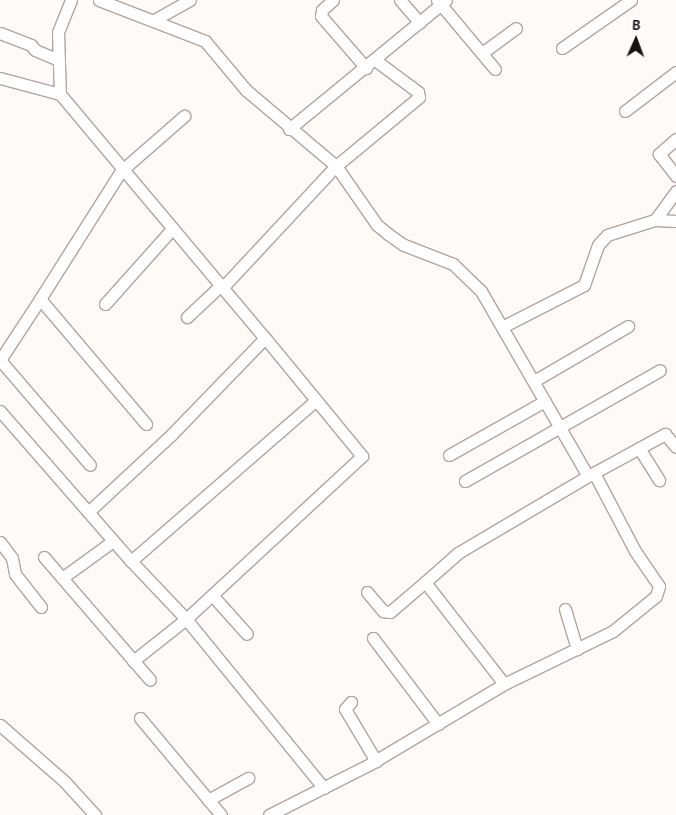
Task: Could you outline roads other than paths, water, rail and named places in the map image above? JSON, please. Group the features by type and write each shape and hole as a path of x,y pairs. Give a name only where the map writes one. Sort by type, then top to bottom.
{"street":[{"path":"60,94 58,32 71,0"},
{"path":"99,0 205,40 246,90 289,130 336,166 377,224 404,245 453,264 481,291 558,425 591,475 659,591 634,616 578,649 504,684 376,761 269,815"},
{"path":"154,20 190,0"},
{"path":"333,0 322,10 321,16 366,68"},
{"path":"400,0 420,23"},
{"path":"562,48 631,0"},
{"path":"289,130 420,23 442,1 495,68"},
{"path":"482,53 516,28"},
{"path":"0,33 31,45 35,50 59,60"},
{"path":"187,317 222,286 336,166 420,95 375,60"},
{"path":"625,111 676,72"},
{"path":"0,78 60,94 121,171 222,286 362,456 186,619 133,661"},
{"path":"90,466 0,360 121,171 184,116"},
{"path":"676,139 658,154 676,176"},
{"path":"655,220 676,191"},
{"path":"502,327 584,285 598,245 607,234 655,220 676,221"},
{"path":"105,304 172,229"},
{"path":"40,300 146,424"},
{"path":"534,381 628,326"},
{"path":"88,512 171,435 265,338"},
{"path":"465,481 558,425 660,370"},
{"path":"131,561 316,400"},
{"path":"449,455 544,401"},
{"path":"0,412 112,541 186,619 324,788"},
{"path":"368,592 383,611 390,612 458,553 591,475 666,434 676,447"},
{"path":"639,448 659,480"},
{"path":"62,578 112,541"},
{"path":"0,542 12,558 15,574 41,607"},
{"path":"44,557 150,680"},
{"path":"425,582 504,684"},
{"path":"212,595 247,634"},
{"path":"565,609 578,649"},
{"path":"373,638 438,724"},
{"path":"351,702 345,709 376,761"},
{"path":"140,718 220,815"},
{"path":"1,728 65,782 95,815"},
{"path":"208,800 248,778"}]}
